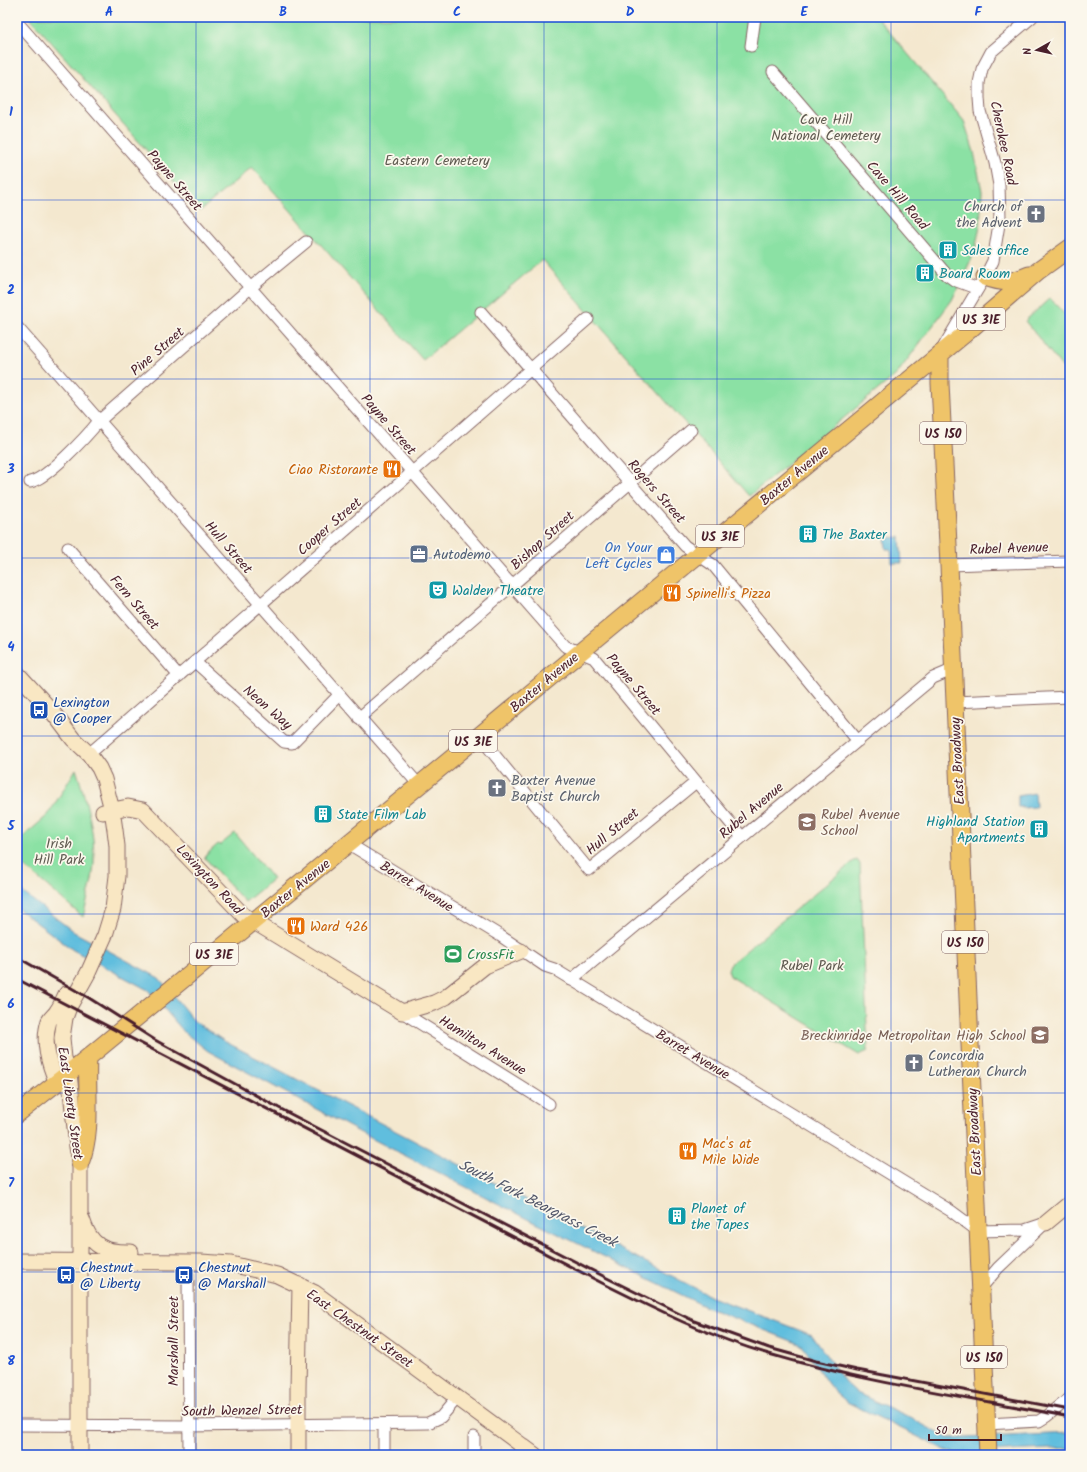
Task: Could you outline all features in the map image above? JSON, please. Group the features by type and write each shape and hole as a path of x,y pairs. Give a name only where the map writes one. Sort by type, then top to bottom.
{"main road":[{"name":"Baxter Avenue","path":"17,1114 88,1058 349,844 1038,271 1070,248"},
{"path":"982,283 1014,282 1038,271"},
{"name":"East Broadway","path":"940,354 940,383 988,1455"},
{"path":"17,673 51,710 73,738 89,754 99,768 104,779 107,811"},
{"name":"East Liberty Street","path":"73,738 107,811 117,846 117,876 113,909 83,971 65,1018 62,1038 64,1058 63,1078 74,1109 77,1147 80,1163 80,1455"},
{"name":"Lexington Road","path":"107,811 128,807 143,810 243,916 402,1012"},
{"path":"402,1012 434,1002 446,996 485,966 521,950"},
{"path":"80,1163 85,1152 86,1141 86,1078 88,1058"},
{"path":"1046,1223 1070,1203"},
{"path":"80,1210 85,1227 90,1237 102,1248 123,1252 169,1252 177,1261"},
{"name":"East Chestnut Street","path":"17,1261 177,1261 231,1264 277,1275 315,1293 535,1455"},
{"path":"298,1455 300,1285"}],"street":[{"path":"751,46 755,17"},
{"name":"Cherokee Road","path":"940,354 982,283 993,261 1000,218 999,185 995,163 980,111 979,83 982,69 991,52 1032,17"},
{"name":"Payne Street","path":"17,22 511,587 565,646 594,658 742,837"},
{"name":"Cave Hill Road","path":"773,72 946,275 954,280 982,283"},
{"name":"Pine Street","path":"30,482 41,478 50,471 90,432 99,421 250,288 306,242"},
{"name":"Rogers Street","path":"481,312 685,546 713,565 858,741"},
{"name":"Cooper Street","path":"89,754 588,319"},
{"name":"Hull Street","path":"17,327 419,786"},
{"name":"Bishop Street","path":"359,718 690,430"},
{"name":"Fern Street","path":"68,548 179,676"},
{"name":"Rubel Avenue","path":"949,565 1070,561"},
{"name":"Neon Way","path":"195,662 284,742 292,742 339,696"},
{"name":"Rubel Avenue","path":"571,980 933,678 954,669"},
{"path":"955,702 1070,697"},
{"name":"Hull Street","path":"479,736 589,870 696,782"},
{"name":"Barret Avenue","path":"349,844 499,935 545,966 554,969 951,1211 978,1231"},
{"name":"Hamilton Avenue","path":"402,1012 549,1104"},
{"path":"978,1231 1025,1230 1046,1223"},
{"path":"981,1288 998,1268 1046,1223"},
{"name":"Marshall Street","path":"188,1275 189,1455"},
{"name":"South Wenzel Street","path":"17,1425 188,1426 428,1423 441,1417 457,1398"},
{"path":"987,1429 1039,1421 1048,1416 1070,1398"},
{"path":"384,1424 384,1455"},
{"path":"474,1437 474,1455"}],"green space":[{"name":"Eastern Cemetery","path":"29,17 877,17 964,121 974,152 982,191 980,225 975,251 952,300 896,375 749,496 542,260 423,360 252,167 200,211"},
{"path":"1050,298 1066,316 1070,312 1070,363 1063,368 1025,321"},
{"name":"Irish Hill Park","path":"76,769 89,816 94,851 94,863 90,890 83,917 17,860 17,842 48,815"},
{"path":"235,833 273,879 245,902 204,857 218,844 220,845"},
{"name":"Rubel Park","path":"857,860 860,864 868,1051 859,1055 730,976 728,970 730,964"}],"water":[{"path":"900,537 902,563 892,563 891,549 886,549 885,538"},
{"path":"1035,793 1036,807 1018,807 1018,796"},
{"name":"South Fork Beargrass Creek","path":"17,888 74,932 159,978 194,1021 224,1041 712,1297 812,1335 845,1382 857,1393 905,1415 948,1438 1070,1433 1070,1448 966,1453 949,1452 847,1402 828,1384 802,1345 708,1308 534,1222 359,1132 208,1051 185,1033 148,990 73,950 17,908"}],"railway":[{"path":"17,957 89,998 155,1040 279,1108 605,1277 694,1321 769,1348 816,1361 1070,1410"},
{"path":"17,979 602,1283 704,1331 769,1354 843,1373 918,1389 1070,1417"}],"place":[{"name":"Church of the Advent","path":"1036,214"},
{"name":"Sales office","path":"948,250"},
{"name":"Board Room","path":"925,273"},
{"name":"Ciao Ristorante","path":"392,469"},
{"name":"The Baxter","path":"808,534"},
{"name":"Autodemo","path":"419,554"},
{"name":"On Your Left Cycles","path":"666,555"},
{"name":"Walden Theatre","path":"438,590"},
{"name":"Spinelli's Pizza","path":"672,593"},
{"name":"Lexington @ Cooper","path":"39,710"},
{"name":"Baxter Avenue Baptist Church","path":"497,788"},
{"name":"State Film Lab","path":"323,814"},
{"name":"Rubel Avenue School","path":"807,822"},
{"name":"Highland Station Apartments","path":"1039,829"},
{"name":"Ward 426","path":"296,926"},
{"name":"CrossFit","path":"453,954"},
{"name":"Breckinridge Metropolitan High School","path":"1040,1035"},
{"name":"Concordia Lutheran Church","path":"914,1063"},
{"name":"Mac's at Mile Wide","path":"688,1151"},
{"name":"Planet of the Tapes","path":"677,1216"},
{"name":"Chestnut @ Liberty","path":"66,1275"},
{"name":"Chestnut @ Marshall","path":"184,1275"}],"park label":[{"name":"Cave Hill National Cemetery","path":"826,128"}]}
